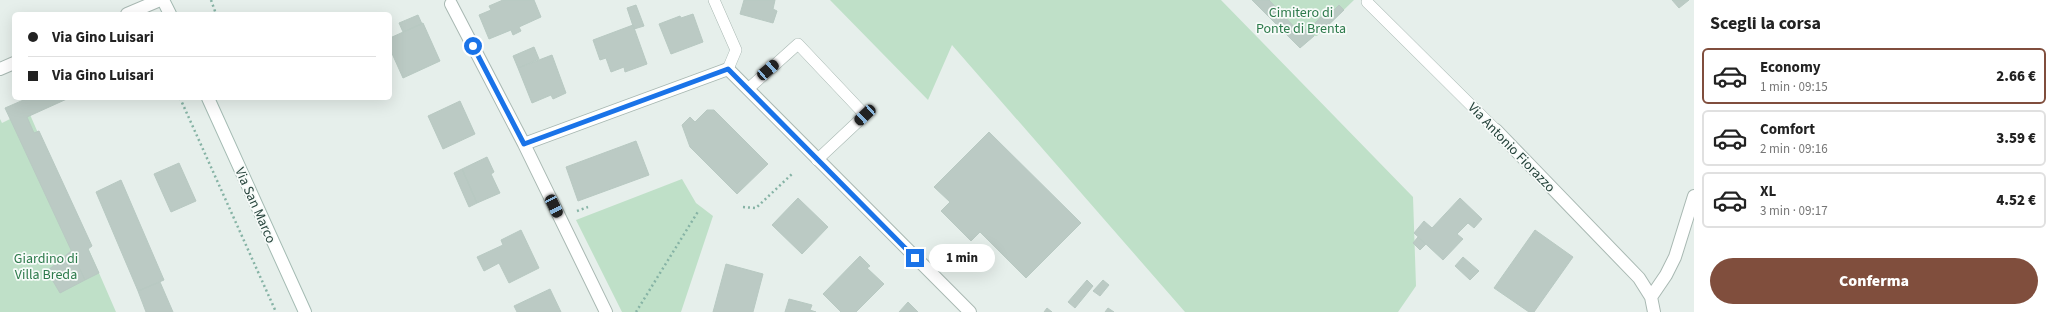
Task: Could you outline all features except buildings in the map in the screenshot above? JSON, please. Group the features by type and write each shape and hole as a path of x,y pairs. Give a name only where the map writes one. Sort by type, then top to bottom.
{"street":[{"path":"132,12 162,0 169,12"},
{"path":"451,4 524,144 606,312"},
{"path":"0,69 12,64"},
{"path":"524,144 728,69 970,312"},
{"name":"Via San Marco","path":"209,100 305,312"},
{"name":"Via Antonio Fiorazzo","path":"1496,130 1639,278 1651,297 1654,312"},
{"path":"1651,297 1666,275 1675,257 1694,196"}],"lane":[{"path":"714,0 736,50 728,69"},
{"name":"Via Antonio Fiorazzo","path":"1367,2 1496,130"},
{"path":"748,89 798,44 865,115 818,160"}],"path":[{"path":"211,0 215,12"},
{"path":"181,100 276,312"},
{"path":"743,207 756,208 793,174"},
{"path":"636,312 699,210"}],"green space":[{"path":"830,0 1221,0 1413,197 1416,286 1398,312 1185,312 952,45 928,100"},
{"name":"Cimitero di Ponte di Brenta","path":"1252,0 1354,0 1317,36 1314,36 1300,48"},
{"name":"Giardino di Villa Breda","path":"28,110 116,312 0,312 0,119 2,123"},
{"path":"682,179 696,203 713,216 681,312 622,312 576,220"}],"route":[{"path":"473,46 524,144 728,69 915,258"}]}
